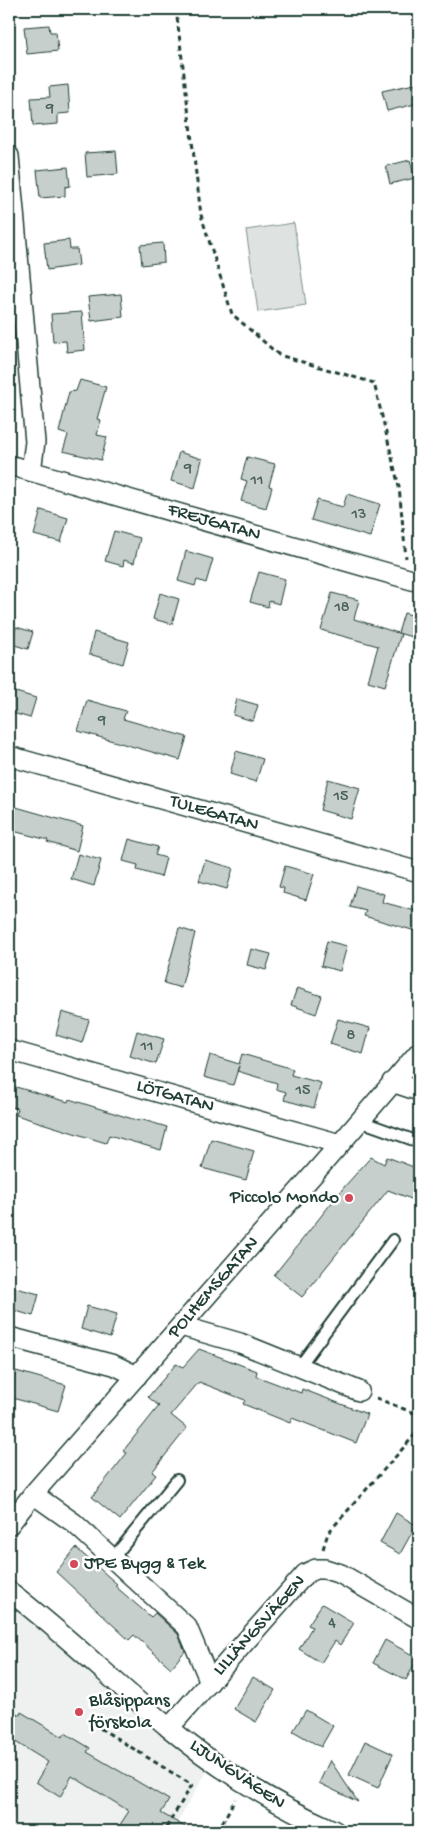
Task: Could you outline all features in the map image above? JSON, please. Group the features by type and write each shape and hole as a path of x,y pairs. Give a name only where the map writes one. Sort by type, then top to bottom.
{"street":[{"path":"9,156 35,442 31,471"},
{"name":"FREJGATAN","path":"9,465 413,580"},
{"name":"TULEGATAN","path":"9,756 419,872"},
{"name":"LÖTGATAN","path":"9,1050 340,1144"},
{"name":"POLHEMSGATAN","path":"11,1518 419,1052"},
{"path":"392,1082 419,1091"},
{"path":"181,1326 240,1343 359,1391"},
{"path":"9,1337 114,1366 137,1376"},
{"path":"34,1494 74,1523 187,1627 210,1682"},
{"name":"LILLÄNGSVÄGEN","path":"169,1728 305,1574 316,1569 325,1569 340,1574 419,1619"},
{"name":"LJUNGVÄGEN","path":"9,1591 169,1728 243,1783 284,1808 335,1831"}],"lane":[{"path":"360,1121 419,1142"},
{"path":"298,1367 393,1240"},
{"path":"113,1558 178,1480"}],"path":[{"path":"176,9 201,215 232,314 279,355 374,383 399,487 413,580"},
{"path":"359,1391 419,1415"},
{"path":"316,1569 328,1533 419,1430"},
{"path":"100,1728 192,1785 164,1831"},
{"path":"218,1831 243,1783"}],"shaded area":[{"path":"294,223 306,305 258,312 246,230"},
{"name":"Blåsippans förskola","path":"9,1591 213,1761 172,1831 9,1831"}],"building":[{"path":"49,25 50,32 56,32 58,51 27,54 24,27"},
{"path":"419,83 419,103 387,111 382,91"},
{"path":"68,85 70,113 58,114 58,124 33,126 31,98 50,97 49,87"},
{"path":"116,151 118,174 87,177 85,153"},
{"path":"410,160 415,178 390,184 386,166"},
{"path":"68,167 70,186 65,187 65,196 40,198 37,170"},
{"path":"69,240 70,249 77,249 79,265 47,270 44,243"},
{"path":"163,243 164,262 142,265 140,245"},
{"path":"121,294 123,317 91,321 88,297"},
{"path":"82,312 85,350 67,352 66,341 53,342 51,314"},
{"path":"80,380 106,387 97,419 101,420 97,435 107,437 101,460 63,451 68,435 59,432 69,392 76,391"},
{"path":"179,452 202,459 195,488 171,481"},
{"path":"247,457 275,464 269,486 272,487 266,508 241,501 247,481 241,479"},
{"path":"347,494 380,504 370,537 311,520 317,500 343,507"},
{"path":"41,510 68,518 61,542 34,535"},
{"path":"114,531 140,538 134,563 124,560 123,566 105,561"},
{"path":"186,551 213,559 206,583 197,580 195,586 178,581"},
{"path":"259,572 285,579 279,604 269,601 268,607 250,602"},
{"path":"160,593 179,599 172,624 153,619"},
{"path":"332,593 359,600 354,619 401,634 385,686 368,681 378,646 321,630"},
{"path":"404,613 419,617 419,639 398,633"},
{"path":"16,627 33,632 28,649 11,644"},
{"path":"94,632 129,642 123,664 89,654"},
{"path":"9,690 36,698 30,718 9,712"},
{"path":"237,699 258,705 253,721 233,715"},
{"path":"87,700 126,711 123,719 187,737 180,760 78,731"},
{"path":"236,751 263,759 256,782 230,774"},
{"path":"328,779 360,788 351,819 320,810"},
{"path":"9,805 83,826 77,851 47,842 48,840 9,830"},
{"path":"129,839 158,847 155,855 166,858 161,877 137,870 138,865 123,861"},
{"path":"78,854 101,860 94,886 71,879"},
{"path":"205,860 233,868 227,889 199,881"},
{"path":"285,866 314,874 306,900 283,893 284,888 279,887"},
{"path":"356,886 384,894 382,902 419,912 419,932 364,916 366,911 350,907"},
{"path":"179,928 195,933 181,988 164,983"},
{"path":"327,941 347,946 340,971 321,966"},
{"path":"251,949 271,954 266,970 247,965"},
{"path":"297,988 322,996 316,1014 291,1005"},
{"path":"62,1012 89,1020 82,1043 56,1035"},
{"path":"338,1019 370,1028 363,1054 330,1044"},
{"path":"137,1031 164,1039 156,1064 130,1056"},
{"path":"242,1054 293,1069 291,1075 321,1083 314,1108 284,1100 286,1092 276,1089 277,1083 237,1071 233,1085 204,1077 210,1055 239,1064"},
{"path":"9,1085 68,1102 69,1099 139,1121 140,1119 167,1127 161,1150 109,1135 106,1143 16,1115 18,1109 9,1106"},
{"path":"211,1139 254,1151 246,1180 202,1168"},
{"path":"371,1157 384,1164 387,1157 419,1169 419,1202 388,1190 302,1297 274,1275 345,1186"},
{"path":"12,1287 39,1294 33,1316 9,1309"},
{"path":"87,1306 117,1314 110,1338 81,1329"},
{"path":"199,1349 257,1371 256,1376 301,1393 302,1389 367,1414 356,1443 292,1418 290,1423 243,1404 245,1400 199,1382 171,1415 187,1428 152,1472 156,1475 120,1520 92,1497 127,1453 123,1451 159,1406 148,1397 176,1364 183,1367"},
{"path":"16,1371 66,1385 58,1411 9,1397"},
{"path":"396,1513 416,1525 400,1554 380,1543"},
{"path":"76,1548 117,1584 115,1586 151,1617 155,1613 178,1634 185,1651 171,1668 134,1635 129,1640 56,1572"},
{"path":"322,1604 354,1623 340,1645 335,1641 321,1663 299,1649 312,1627 308,1625"},
{"path":"385,1640 418,1658 406,1680 373,1663"},
{"path":"253,1677 275,1690 256,1722 234,1709"},
{"name":"Blåsippans förskola","path":"9,1709 20,1715 21,1712 63,1737 65,1733 90,1748 87,1752 169,1800 161,1813 192,1831 116,1831 129,1811 72,1776 60,1797 36,1782 48,1762 9,1738"},
{"path":"306,1710 333,1726 321,1747 293,1731"},
{"path":"365,1741 393,1754 378,1788 349,1775"},
{"path":"330,1760 358,1802 319,1783"}],"place":[{"name":"Piccolo Mondo","path":"349,1198"},
{"name":"JPE Bygg & Tek","path":"74,1564"},
{"name":"Blåsippans förskola","path":"79,1712"}]}
